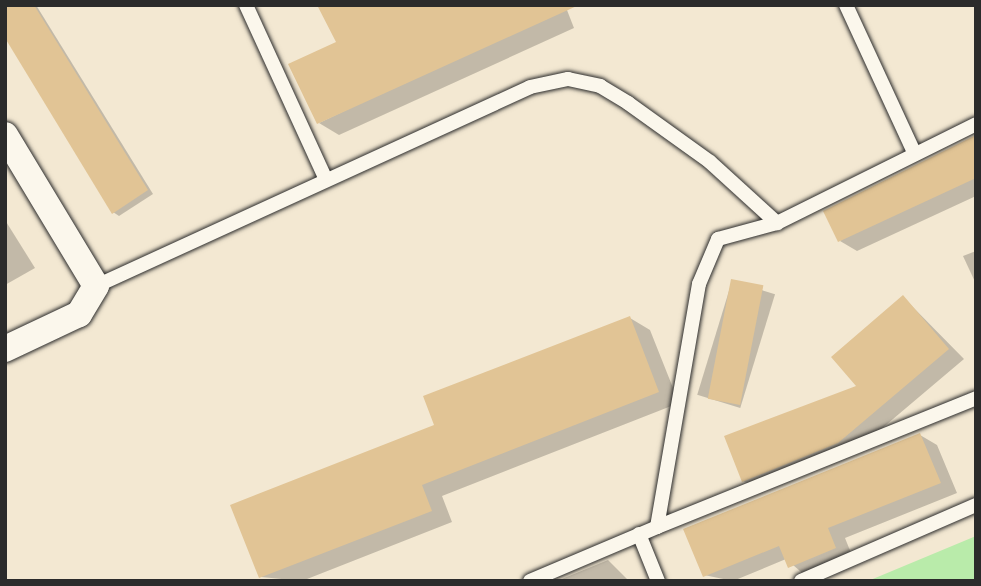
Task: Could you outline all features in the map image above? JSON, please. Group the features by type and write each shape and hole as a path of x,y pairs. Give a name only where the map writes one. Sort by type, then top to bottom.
{"street":[{"path":"5,135 96,286 79,314 5,349"}],"lane":[{"path":"246,5 326,180"},
{"path":"846,5 915,154"},
{"path":"96,286 530,87 568,79 600,86 628,103 710,162 777,223"},
{"path":"657,527 699,284 718,239 777,223 976,124"},
{"path":"530,581 639,534 976,398"},
{"path":"801,581 976,505"},
{"path":"639,534 657,581"}],"green space":[{"path":"976,536 976,581 868,581"}],"building":[{"path":"5,5 34,5 148,190 112,214 5,38"},
{"path":"317,5 579,5 317,124 288,64 336,42"},
{"path":"976,135 976,178 838,242 823,211"},
{"path":"731,279 763,285 740,405 708,399"},
{"path":"903,295 949,349 838,443 742,482 724,436 856,386 831,357"},
{"path":"630,316 659,392 422,485 432,511 259,578 230,505 434,425 423,396"},
{"path":"920,433 941,483 828,528 836,548 788,568 779,546 703,577 683,529"}]}
